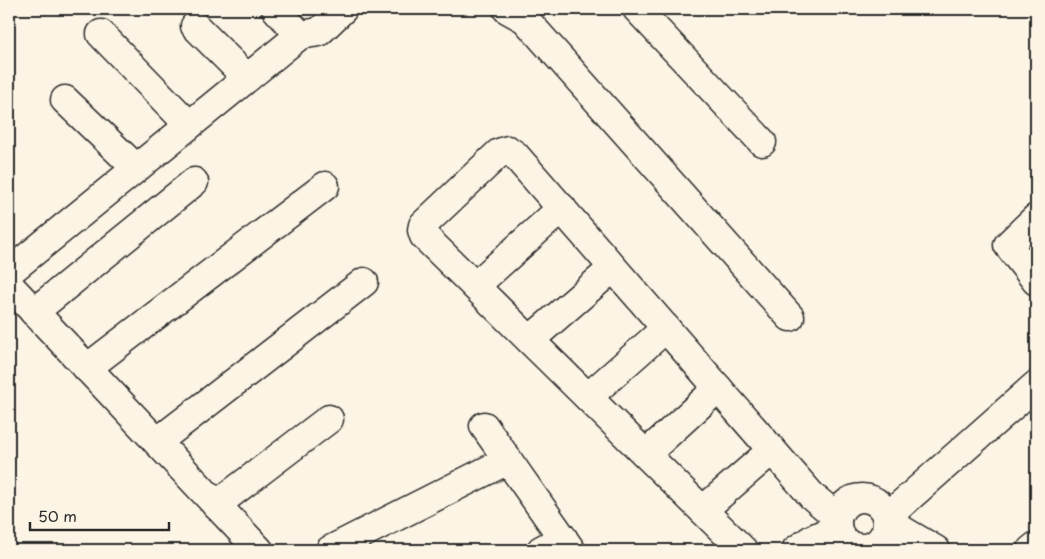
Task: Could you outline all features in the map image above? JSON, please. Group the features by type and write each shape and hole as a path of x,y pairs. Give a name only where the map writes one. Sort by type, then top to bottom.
{"street":[{"path":"276,9 300,35"},
{"path":"9,272 300,35 319,32 343,9"},
{"path":"637,9 762,142"},
{"path":"522,12 790,317"},
{"path":"195,26 247,78"},
{"path":"101,34 189,125"},
{"path":"65,100 136,168"},
{"path":"743,550 424,236 423,225 499,153 508,150 515,155 837,523 842,538 851,546 862,548 873,546 882,539 887,523 1036,384"},
{"path":"34,312 194,182"},
{"path":"87,368 324,186"},
{"path":"475,286 562,208"},
{"path":"1036,218 1008,245 1036,281"},
{"path":"530,340 613,268"},
{"path":"157,442 364,282"},
{"path":"9,285 259,550"},
{"path":"588,397 666,328"},
{"path":"646,454 718,388"},
{"path":"216,505 329,419"},
{"path":"484,426 508,460 558,546"},
{"path":"703,510 772,450"},
{"path":"330,550 508,460"},
{"path":"796,550 837,523 842,507 850,500 862,497 873,500 882,507 887,523 936,550"},
{"path":"1031,550 1036,546"}]}
